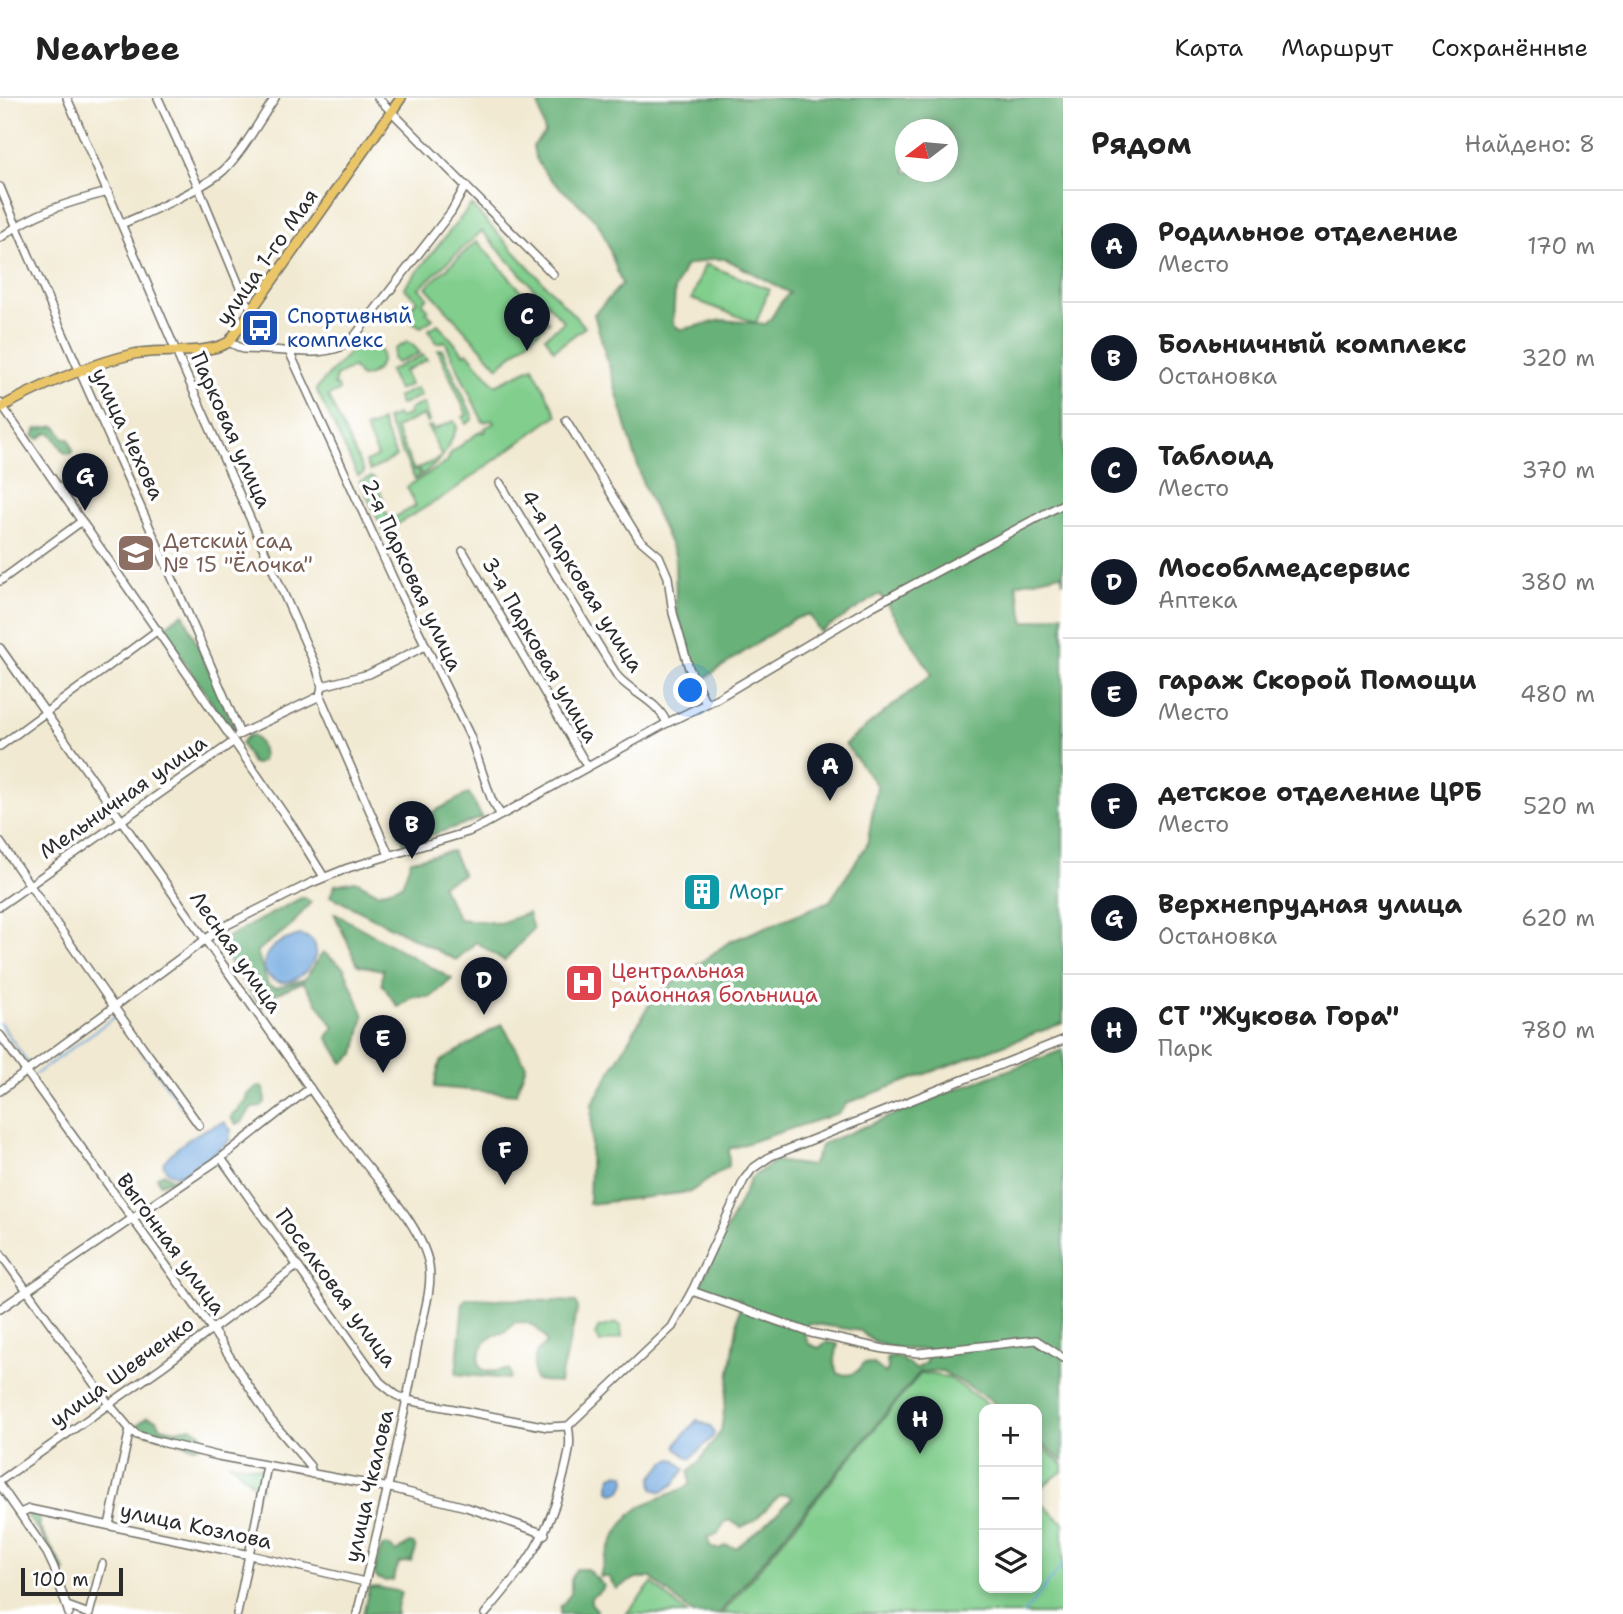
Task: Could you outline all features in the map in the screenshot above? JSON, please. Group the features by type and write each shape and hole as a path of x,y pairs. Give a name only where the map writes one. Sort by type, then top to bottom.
{"main road":[{"name":"улица 1-го Мая","path":"1,406 80,372 135,354 212,349 229,342 401,98"}],"street":[{"name":"Парковая улица","path":"67,98 308,647 317,669 320,696 389,855"},
{"path":"158,98 246,302 254,309"},
{"path":"122,224 198,186 226,168 275,98"},
{"path":"377,98 553,274"},
{"path":"229,342 243,349 289,351 342,348 350,342 451,212 466,185"},
{"name":"улица Чехова","path":"0,187 80,372 156,537 240,734"},
{"path":"0,238 24,220 108,192"},
{"path":"244,323 268,350"},
{"name":"2-я Парковая улица","path":"289,351 425,646 470,736 492,801 500,816"},
{"path":"1,406 312,854 324,877"},
{"path":"566,420 639,539 659,556 668,578 673,613 689,668 706,703"},
{"name":"4-я Парковая улица","path":"500,483 618,677 649,700 667,723"},
{"path":"0,1091 206,938 250,913 324,877 468,832 500,816 587,766 716,699 873,606 1063,503"},
{"path":"0,581 82,521"},
{"name":"3-я Парковая улица","path":"463,551 587,766"},
{"path":"0,746 158,630"},
{"path":"321,686 369,674 425,646"},
{"name":"Лесная улица","path":"0,648 342,1135 399,1207 418,1237 429,1267 429,1282"},
{"name":"Мельничная улица","path":"0,906 240,734 320,696"},
{"path":"0,842 28,886 199,1125"},
{"name":"Выгонная улица","path":"0,1035 212,1329 270,1419 305,1459 313,1474"},
{"path":"485,1614 536,1550 545,1534 555,1509 572,1441 568,1426 672,1327 692,1291 741,1186 752,1169 771,1156 1063,1040"},
{"path":"0,1309 221,1158 310,1088"},
{"name":"Поселковая улица","path":"221,1158 380,1382 396,1395 407,1400 548,1427 568,1426"},
{"path":"0,1253 108,1403 137,1434 267,1466 387,1487 466,1507 545,1534"},
{"name":"улица Шевченко","path":"0,1483 297,1266"},
{"name":"улица Чкалова","path":"357,1614 407,1400 429,1282"},
{"path":"692,1291 811,1334 884,1349 919,1353 1036,1340 1063,1358"},
{"path":"109,1525 131,1429"},
{"path":"237,1614 267,1466"},
{"path":"0,1483 50,1560 68,1610 89,1614 102,1564"},
{"name":"улица Козлова","path":"20,1513 29,1509 365,1582"}],"green space":[{"path":"537,98 1063,98 1063,583 1061,574 1016,584 1025,623 1063,614 1063,1023 847,1103 839,1113 729,1149 729,1166 690,1192 589,1204 592,1104 653,998 729,942 830,901 867,845 877,786 845,744 932,674 880,594 820,632 809,614 792,620 696,684 676,610 675,555 643,484 594,314 622,284 598,224 550,178 536,158 533,146 545,133","holes":["710,259 726,259 790,293 766,324 722,320 680,330 673,323 675,289 685,266"]},
{"path":"471,205 585,327 554,350 545,337 564,322 482,231 419,288 428,297 422,303 433,319 421,327 409,320 408,316 413,311 411,308 417,300 404,288"},
{"path":"477,241 549,322 498,367 426,287"},
{"path":"705,264 769,289 756,323 692,299"},
{"path":"438,324 495,385 533,367 557,415 448,494 384,532 360,481 374,478 385,503 382,505 390,520 416,506 407,487 447,462 451,453 494,423 492,420 483,422 445,341 437,343 428,330"},
{"path":"363,337 367,340 362,346 366,350 373,344 381,351 379,365 370,375 360,377 353,367 336,376 334,385 338,386 339,391 328,396 363,470 364,473 358,476 316,389"},
{"path":"407,342 420,353 396,363 393,358 395,349"},
{"path":"442,349 472,415 472,420 466,424 463,417 467,415 438,350"},
{"path":"423,355 427,360 404,371 410,385 398,390 389,371"},
{"path":"417,388 421,396 400,405 397,397"},
{"path":"424,403 429,422 427,423 423,415 395,428 414,470 417,469 420,476 415,479 386,419 410,414 408,410"},
{"path":"381,421 396,457 370,471 366,462 378,456 365,428 371,428"},
{"path":"454,421 457,427 442,457 428,427 431,426 433,430"},
{"path":"56,426 64,438 69,439 73,451 71,454 65,453 52,434 47,433 39,439 33,436 37,429"},
{"path":"441,457 435,465 422,475 419,468"},
{"path":"183,613 235,730 232,732 162,629"},
{"path":"253,735 260,743 263,754 262,761 257,764 252,763 241,743"},
{"path":"469,793 482,818 405,844 397,831"},
{"path":"452,851 463,875 441,885 459,919 500,923 528,913 533,929 504,961 476,942 456,960 330,896 335,885 356,881 378,893 402,885 411,860"},
{"path":"303,897 311,902 291,926 257,951 268,985 276,988 305,979 323,952 344,968 364,1016 355,1054 343,1063 327,1037 334,1027 303,982 275,994 261,1008 216,943"},
{"path":"334,913 452,979 431,997 413,997 398,1007 382,984 383,970 358,965"},
{"path":"502,1024 526,1065 516,1094 434,1087 440,1062"},
{"path":"1063,1050 1063,1461 1042,1443 1042,1404 995,1404 942,1371 920,1372 719,1614 693,1614 651,1578 636,1578 616,1589 609,1577 600,1577 609,1548 620,1529 640,1507 690,1484 689,1471 699,1462 721,1431 741,1300 700,1286 751,1178 775,1161 812,1166 822,1144 954,1090","holes":["808,1323 861,1331 883,1345 927,1350 926,1362 916,1369 899,1357 887,1358 888,1369 885,1373 874,1364 864,1363 853,1373 838,1374 834,1364 838,1344 826,1342 819,1348 809,1344 805,1336","780,1495 792,1498 736,1548 726,1545 719,1549 711,1548 707,1537 717,1535 724,1523 729,1520 741,1527 754,1521"]},
{"path":"257,1087 264,1088 265,1102 260,1107 252,1108 242,1122 236,1124 231,1118 233,1113 238,1112 247,1100 247,1095"},
{"path":"164,1173 172,1179 181,1175 184,1179 174,1185 168,1181 160,1184 157,1177"},
{"path":"470,1298 576,1302 578,1308 559,1383 535,1380 534,1360 546,1340 540,1332 524,1323 514,1323 507,1331 490,1338 479,1355 479,1365 482,1368 486,1371 509,1370 509,1379 456,1374 463,1303"},
{"path":"617,1323 621,1326 622,1337 600,1343 596,1334 598,1328"},
{"path":"921,1373 948,1377 988,1404 979,1404 979,1593 1042,1593 1042,1503 1063,1523 1063,1614 722,1614"},
{"path":"147,1417 157,1420 161,1427 176,1430 191,1427 202,1434 203,1443 196,1447 143,1432 136,1426"},
{"path":"1042,1446 1063,1465 1063,1471 1042,1486"},
{"path":"230,1463 262,1468 264,1471 260,1490"},
{"path":"28,1512 35,1512 40,1517 39,1527 65,1571 62,1572 27,1516"},
{"path":"409,1543 414,1544 416,1550 411,1561 399,1563 393,1580 377,1578 374,1572 382,1546 387,1545 397,1552"},
{"path":"576,1569 587,1569 604,1586 591,1597 591,1603 596,1609 595,1614 560,1614 560,1607 571,1594 571,1580"},
{"path":"652,1583 687,1614 626,1614"},
{"path":"369,1588 401,1592 397,1614 363,1614"}],"water":[{"path":"300,935 312,941 316,950 313,961 296,979 284,982 273,980 264,969 270,950 280,942"},
{"path":"224,1122 231,1130 229,1141 184,1173 175,1174 168,1171 163,1163 175,1150 199,1133"},
{"path":"697,1420 711,1427 714,1433 690,1459 677,1449 676,1444"},
{"path":"672,1459 685,1469 674,1484 662,1492 653,1489 652,1478 665,1462"},
{"path":"619,1473 625,1475 626,1481 621,1491 613,1493 609,1491 609,1484 612,1476"}],"waterway":[{"path":"36,1074 116,1016 181,1106"},
{"path":"0,1023 29,1064"},
{"path":"1024,1614 1063,1564"}],"place":[{"name":"Спортивный комплекс","path":"260,328"},
{"name":"Таблоид","path":"527,351"},
{"name":"Верхнепрудная улица","path":"85,511"},
{"name":"Детский сад № 15 \"Ёлочка\"","path":"136,553"},
{"name":"Родильное отделение","path":"830,801"},
{"name":"Больничный комплекс","path":"412,859"},
{"name":"Морг","path":"702,892"},
{"name":"Центральная районная больница","path":"584,983"},
{"name":"Мособлмедсервис","path":"484,1015"},
{"name":"гараж Скорой Помощи","path":"383,1073"},
{"name":"детское отделение ЦРБ","path":"505,1185"},
{"name":"СТ \"Жукова Гора\"","path":"920,1454"}]}
